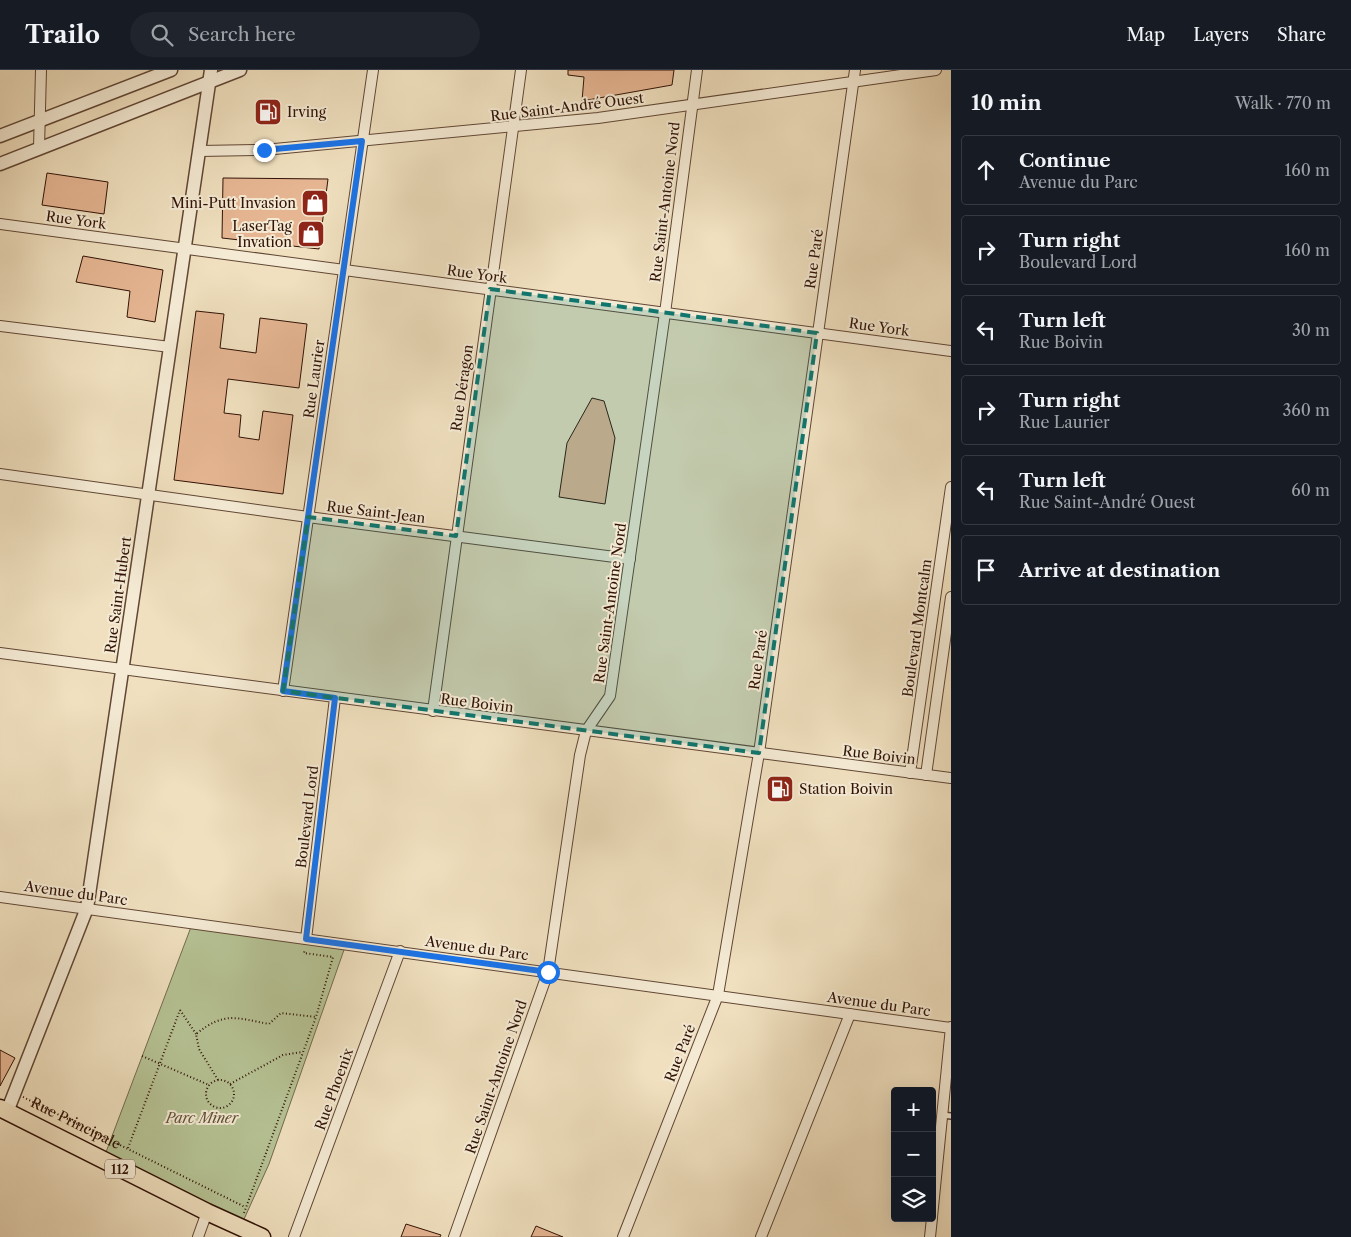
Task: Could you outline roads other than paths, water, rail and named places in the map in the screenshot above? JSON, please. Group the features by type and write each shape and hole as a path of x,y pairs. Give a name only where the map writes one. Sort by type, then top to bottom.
{"main road":[{"name":"Rue Principale","path":"3,1110 207,1212 262,1237"}],"street":[{"path":"39,148 41,70"},
{"path":"0,136 171,70"},
{"name":"Rue Saint-Hubert","path":"3,1110 14,1093 87,908 211,70"},
{"path":"0,164 240,70"},
{"name":"Rue Laurier","path":"283,691 373,70"},
{"name":"Rue Déragon","path":"433,711 521,70"},
{"name":"Rue Saint-Antoine Nord","path":"454,1237 548,972 580,755 586,731 610,696 665,313 697,70"},
{"name":"Rue Paré","path":"623,1237 718,996 759,753 855,70"},
{"name":"Rue Saint-André Ouest","path":"199,151 264,150 513,128 598,118 936,70"},
{"name":"Rue York","path":"0,224 951,351"},
{"path":"0,326 170,346"},
{"name":"Rue Saint-Jean","path":"0,474 630,559"},
{"name":"Boulevard Montcalm","path":"910,773 951,487"},
{"path":"926,775 951,597"},
{"name":"Rue Boivin","path":"0,653 951,778"},
{"name":"Boulevard Lord","path":"306,939 335,698"},
{"name":"Avenue du Parc","path":"0,897 951,1028"},
{"name":"Rue Phoenix","path":"294,1237 400,951"},
{"path":"761,1237 850,1014"},
{"path":"936,1191 947,1115 951,1028"},
{"path":"198,1237 207,1212"},
{"path":"930,1237 932,1222"}],"place":[{"name":"Irving","path":"268,112"},
{"name":"Mini-Putt Invasion","path":"315,203"},
{"name":"LaserTag Invation","path":"311,234"},
{"name":"Station Boivin","path":"780,789"}],"park label":[{"name":"Parc Miner","path":"202,1118"}]}
